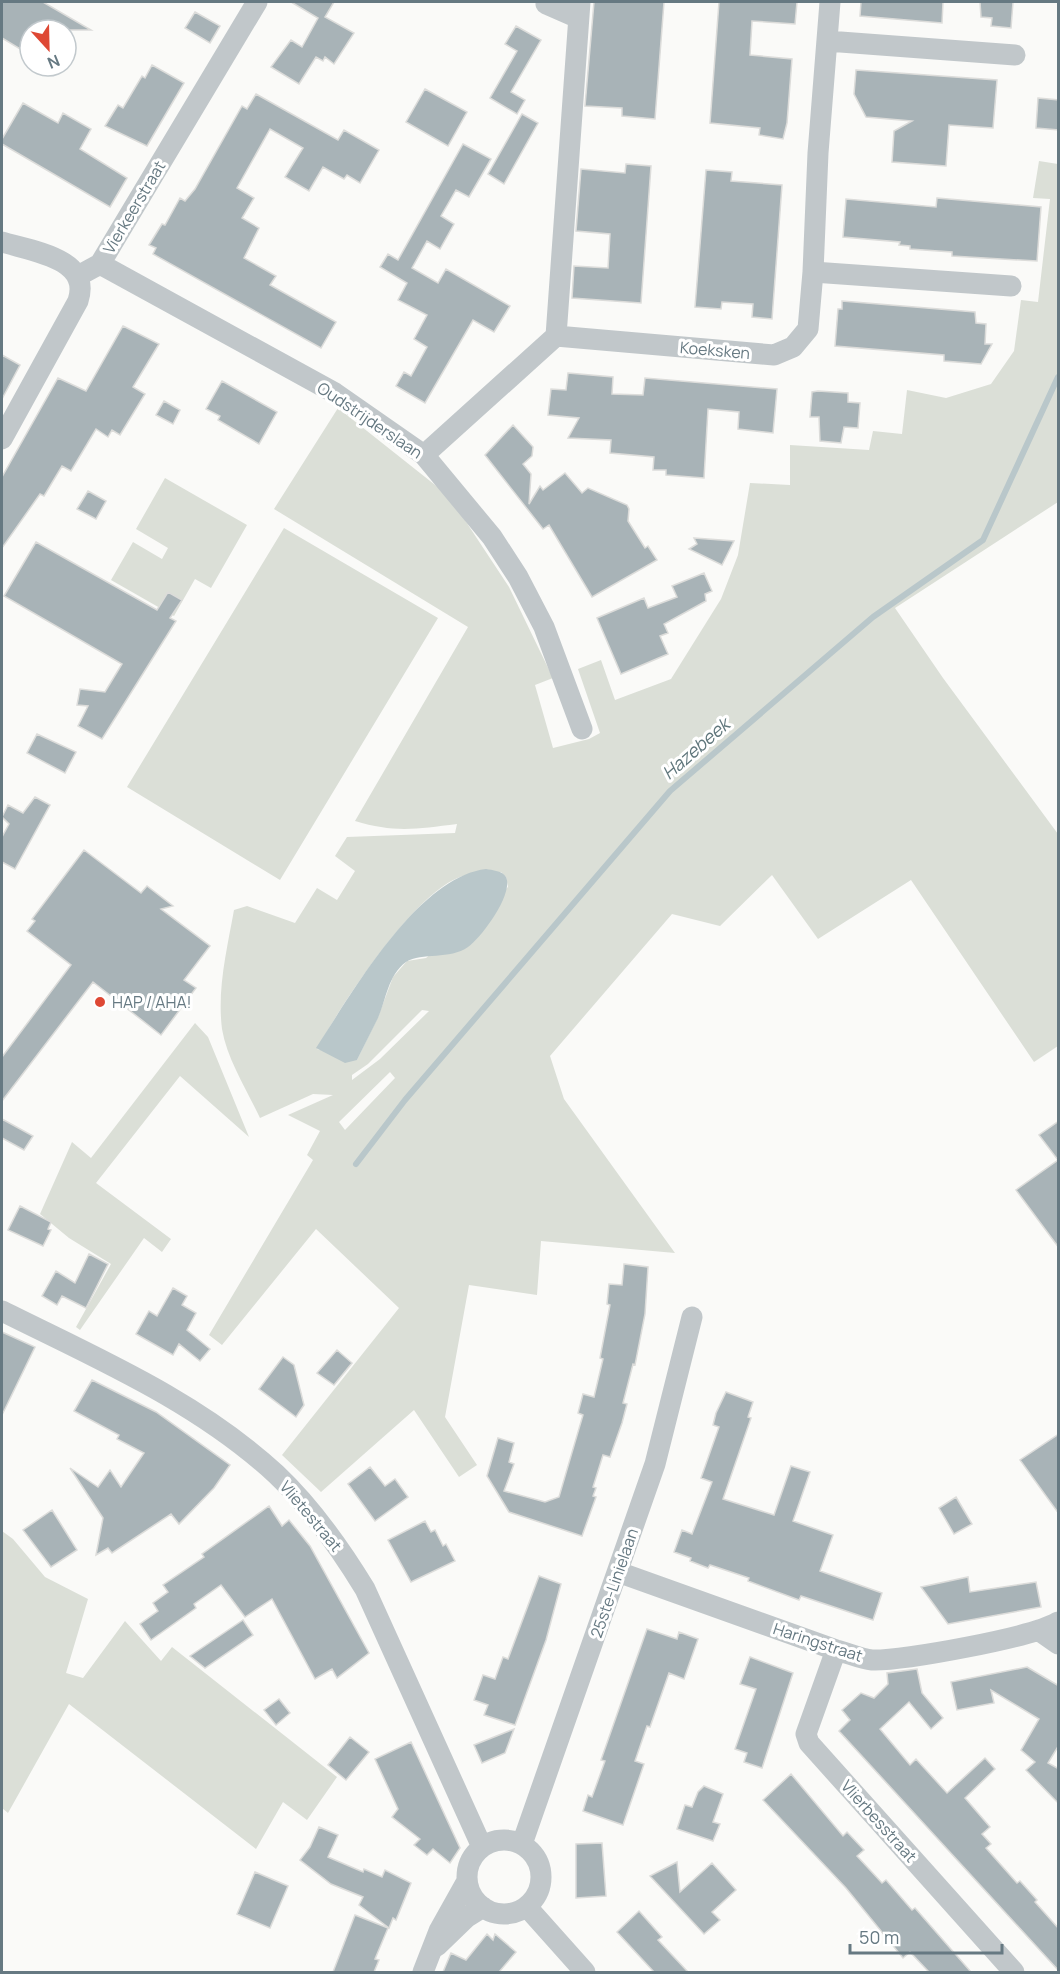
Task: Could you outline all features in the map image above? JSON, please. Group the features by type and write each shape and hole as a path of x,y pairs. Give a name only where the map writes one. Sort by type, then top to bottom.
{"street":[{"name":"Vierkeerstraat","path":"78,276 100,264 257,2"},
{"name":"Koeksken","path":"556,336 774,355 793,347 808,329 818,153 830,2"},
{"path":"424,455 556,336 579,10 546,4"},
{"path":"827,42 1015,55"},
{"path":"2,242 64,262 78,276 82,290 2,439"},
{"name":"Oudstrijderslaan","path":"100,264 334,393 424,455 492,537 518,577 544,627 582,729"},
{"path":"813,272 1011,286"},
{"name":"Vlietestraat","path":"2,1311 162,1392 227,1435 276,1474 309,1510 344,1555 365,1589 482,1847"},
{"name":"25ste-Linielaan","path":"522,1844 655,1464 692,1317"},
{"name":"Haringstraat","path":"618,1572 836,1650 871,1660 908,1657 1038,1630 1059,1622"},
{"path":"1038,1630 1059,1644"},
{"name":"Vlierbesstraat","path":"836,1650 806,1734 809,1743 1014,1972"},
{"path":"423,1972 433,1950 438,1931 467,1881 470,1862 482,1847 501,1840 522,1844 531,1852 542,1874 535,1898 527,1907 504,1915 483,1908 474,1898 467,1881"},
{"path":"527,1907 585,1972"},
{"path":"433,1950 467,1917 483,1908"}],"shaded area":[{"path":"1039,161 1058,164 1058,502 895,608 943,678 1058,834 1058,1046 1034,1062 911,880 818,939 772,875 720,926 672,914 550,1056 564,1099 675,1253 541,1241 537,1295 469,1285 445,1417 477,1465 459,1477 414,1410 321,1492 282,1455 399,1308 316,1229 222,1345 209,1335 313,1160 307,1155 320,1131 288,1115 333,1095 313,1094 260,1118 233,1063 222,1029 221,999 226,954 234,910 247,906 295,923 317,888 337,900 355,871 335,856 347,837 455,833 457,824 394,829 355,821 468,627 274,509 338,408 449,496 509,587 553,678 535,685 553,748 589,739 600,733 578,669 601,660 615,700 671,679 721,599 738,555 750,483 790,485 790,445 869,450 873,431 902,434 907,390 946,398 991,384 1014,351 1021,300 1038,302 1050,199 1033,198","holes":["501,872 506,877 508,887 426,958 407,961 393,977 378,1017 357,1060 317,1049 361,979 422,904 442,887 460,877","422,1010 429,1011 380,1059 352,1080 352,1075 368,1064","390,1072 395,1078 345,1130 339,1122"]},
{"path":"165,478 247,525 211,588 195,579 174,616 111,580 133,542 162,559 168,548 136,529"},
{"path":"284,528 438,618 280,880 127,787"},
{"path":"486,869 502,873 506,877 507,885 495,915 474,942 461,951 420,957 400,967 391,981 378,1018 357,1060 345,1063 316,1048 367,970 411,915 435,893 460,877"},
{"path":"195,1023 208,1037 249,1137 180,1076 96,1183 171,1239 162,1252 144,1238 80,1330 76,1327 111,1264 69,1238 40,1214 72,1142 91,1158"},
{"path":"2,1531 13,1539 45,1577 88,1599 66,1673 83,1678 125,1621 161,1661 172,1647 337,1777 307,1820 283,1802 256,1849 69,1704 8,1813 2,1808"}],"building":[{"path":"2,2 43,2 70,18 18,18 18,48 2,38"},
{"path":"291,2 334,2 325,17 354,33 334,64 325,57 323,61 316,57 299,84 271,67 291,40 302,47 318,18"},
{"path":"594,2 664,2 655,119 622,116 622,108 585,106"},
{"path":"719,2 797,2 795,24 752,21 750,55 792,59 787,123 783,139 759,135 760,128 710,123"},
{"path":"861,2 943,2 942,23 860,16"},
{"path":"980,2 1013,2 1011,28 991,26 992,18 981,17"},
{"path":"195,12 220,26 210,43 185,28"},
{"path":"78,22 91,30 78,30"},
{"path":"516,26 541,40 511,92 525,100 517,114 490,98 517,51 505,44"},
{"path":"152,65 184,83 147,146 105,126 118,105 123,108 142,76 145,78"},
{"path":"856,70 997,80 993,128 949,125 946,166 892,162 894,131 912,121 866,117 854,94"},
{"path":"425,89 467,112 448,146 406,122"},
{"path":"256,94 338,140 344,130 379,150 360,183 347,175 344,179 323,167 309,191 285,177 303,148 270,129 237,188 254,198 242,218 259,228 244,258 276,276 270,285 336,322 321,348 153,254 156,248 149,245 162,224 165,225 180,198 185,201 195,189 242,106 247,109"},
{"path":"1038,98 1059,100 1059,130 1036,128"},
{"path":"23,103 58,123 63,113 91,129 80,149 127,178 110,207 2,144 2,139"},
{"path":"522,114 538,123 504,184 488,174"},
{"path":"463,144 491,159 469,197 456,190 441,216 454,224 440,249 427,241 412,268 438,283 446,269 510,306 494,332 473,320 425,403 396,386 404,372 411,376 427,347 414,339 427,315 398,300 407,283 380,267 388,254 398,260"},
{"path":"626,164 651,166 641,303 572,298 574,266 608,268 610,234 576,231 581,169 625,173"},
{"path":"706,170 732,172 731,181 782,185 772,319 752,317 753,304 722,302 721,309 695,307"},
{"path":"937,198 1041,207 1037,261 952,256 952,252 910,249 910,246 899,245 900,242 843,237 846,199 936,207"},
{"path":"842,301 975,312 976,323 986,324 985,344 992,344 981,364 944,361 944,355 835,346 838,309 842,309"},
{"path":"123,326 159,344 133,387 145,394 120,435 112,430 108,437 96,429 71,471 62,466 44,496 40,494 2,548 2,477 58,378 86,391"},
{"path":"2,355 20,365 2,399"},
{"path":"568,373 613,377 612,394 643,395 645,378 777,389 773,433 738,429 739,412 708,409 704,478 666,475 666,470 653,470 654,457 610,453 611,440 568,438 579,418 548,415 551,389 566,390"},
{"path":"222,381 277,412 259,444 218,420 220,416 206,409"},
{"path":"812,392 848,393 848,402 860,403 858,428 844,427 841,443 820,441 819,417 810,417"},
{"path":"164,401 180,410 173,424 156,415"},
{"path":"513,425 533,447 532,456 523,464 531,474 529,504 540,486 543,490 565,473 582,493 588,488 627,505 628,521 645,548 648,546 657,560 592,597 549,525 543,529 485,455"},
{"path":"88,491 106,501 96,519 77,509"},
{"path":"694,538 734,541 722,565 689,549 697,544"},
{"path":"36,542 157,610 168,592 182,600 170,618 176,621 102,739 78,726 88,706 77,705 80,689 105,692 122,664 4,596"},
{"path":"704,573 712,591 705,594 706,601 664,624 668,633 660,636 668,654 621,674 597,618 644,598 648,608 677,597 672,586"},
{"path":"37,734 76,752 65,773 27,753"},
{"path":"35,797 50,805 15,869 2,862 2,837 9,824 2,817 8,805 23,813"},
{"path":"84,850 141,893 147,886 173,906 161,909 210,946 184,980 196,988 161,1035 93,982 2,1101 2,1057 71,965 27,931 35,921 32,919"},
{"path":"2,1119 33,1136 24,1150 2,1138"},
{"path":"1059,1121 1059,1248 1016,1190 1058,1160 1039,1135"},
{"path":"20,1206 51,1222 48,1229 51,1230 43,1246 8,1230"},
{"path":"89,1254 108,1264 86,1308 62,1296 57,1305 42,1296 56,1271 75,1283"},
{"path":"624,1264 648,1267 645,1314 635,1365 633,1364 623,1403 627,1404 622,1423 610,1457 603,1455 593,1487 596,1488 593,1496 596,1497 582,1536 509,1512 487,1476 498,1438 514,1443 509,1462 514,1464 504,1491 545,1502 559,1497 583,1415 578,1413 583,1394 594,1397 603,1359 600,1358 610,1305 607,1304 609,1284 622,1285"},
{"path":"173,1288 187,1296 182,1305 196,1313 187,1330 210,1349 200,1361 179,1344 173,1355 136,1334 149,1311 157,1316"},
{"path":"2,1332 35,1347 2,1415"},
{"path":"337,1350 352,1363 334,1385 317,1373"},
{"path":"283,1357 294,1365 304,1405 296,1417 259,1389"},
{"path":"92,1380 156,1412 230,1465 214,1488 179,1524 171,1514 112,1553 108,1548 96,1555 103,1518 70,1468 98,1487 110,1470 121,1487 144,1453 117,1439 119,1435 74,1411"},
{"path":"726,1392 753,1402 748,1417 751,1418 723,1499 774,1515 791,1466 810,1472 793,1521 833,1535 820,1571 882,1593 873,1620 801,1596 799,1600 748,1581 749,1578 710,1565 708,1568 690,1561 691,1558 674,1552 682,1530 692,1534 712,1482 701,1478 719,1427 713,1425 716,1413"},
{"path":"1059,1434 1059,1514 1020,1460"},
{"path":"370,1467 385,1486 395,1479 408,1497 375,1521 348,1484"},
{"path":"956,1497 972,1524 954,1534 939,1508"},
{"path":"269,1506 282,1526 289,1520 310,1546 369,1653 337,1678 332,1669 315,1679 272,1599 245,1617 221,1585 194,1604 196,1608 151,1640 140,1624 158,1611 153,1603 168,1592 163,1585 204,1557 202,1554"},
{"path":"52,1510 77,1550 51,1567 23,1530"},
{"path":"425,1521 431,1532 435,1530 443,1546 446,1544 455,1561 411,1582 388,1540"},
{"path":"539,1576 561,1584 546,1640 515,1725 484,1715 488,1705 474,1700 483,1675 495,1679 503,1657 508,1659"},
{"path":"968,1577 970,1592 1036,1582 1041,1607 948,1624 921,1587"},
{"path":"243,1620 253,1635 205,1668 190,1656"},
{"path":"647,1629 677,1639 679,1632 698,1639 684,1679 669,1673 650,1727 647,1726 635,1761 644,1764 623,1825 583,1811 588,1795 592,1797 605,1761 601,1760"},
{"path":"750,1657 793,1673 762,1768 744,1762 747,1753 735,1749 756,1689 740,1684"},
{"path":"1027,1667 1059,1686 1059,1745 1048,1763 1059,1769 1059,1804 1026,1770 1035,1762 1021,1750 1039,1719 991,1690 994,1703 957,1710 951,1682"},
{"path":"917,1669 922,1693 943,1718 931,1729 909,1702 880,1729 910,1765 916,1759 947,1793 985,1758 995,1769 965,1798 990,1827 982,1834 991,1844 986,1848 1017,1883 1020,1881 1059,1929 1059,1971 839,1731 850,1720 842,1710 861,1693 874,1698 888,1684 887,1673"},
{"path":"279,1699 290,1713 276,1725 264,1710"},
{"path":"514,1729 505,1753 482,1763 474,1745"},
{"path":"350,1737 369,1752 346,1780 328,1765"},
{"path":"411,1742 460,1848 450,1863 433,1849 427,1855 414,1845 420,1839 392,1817 398,1809 375,1759"},
{"path":"791,1774 843,1836 847,1832 864,1850 857,1856 882,1883 886,1880 912,1910 915,1908 971,1972 929,1972 910,1952 903,1958 846,1888 763,1800"},
{"path":"704,1786 723,1794 713,1822 720,1824 713,1841 677,1829 685,1805 692,1807 698,1792"},
{"path":"319,1827 338,1835 328,1857 363,1872 364,1869 382,1877 385,1870 411,1883 396,1920 393,1918 389,1928 359,1905 363,1897 331,1884 300,1860 310,1847"},
{"path":"602,1843 606,1896 576,1898 576,1844"},
{"path":"677,1862 680,1892 712,1863 736,1890 712,1912 720,1920 704,1934 650,1876"},
{"path":"255,1872 288,1886 270,1928 237,1914"},
{"path":"639,1911 662,1937 658,1940 688,1972 654,1972 617,1932"},
{"path":"355,1915 388,1928 375,1959 379,1960 374,1972 333,1972"},
{"path":"487,1934 493,1940 495,1934 516,1952 499,1972 443,1972 451,1953 466,1960"}],"waterway":[{"name":"Hazebeek","path":"356,1164 405,1100 670,791 873,617 983,540 1058,377"}],"place":[{"name":"HAP / AHA!","path":"100,1002"}]}
